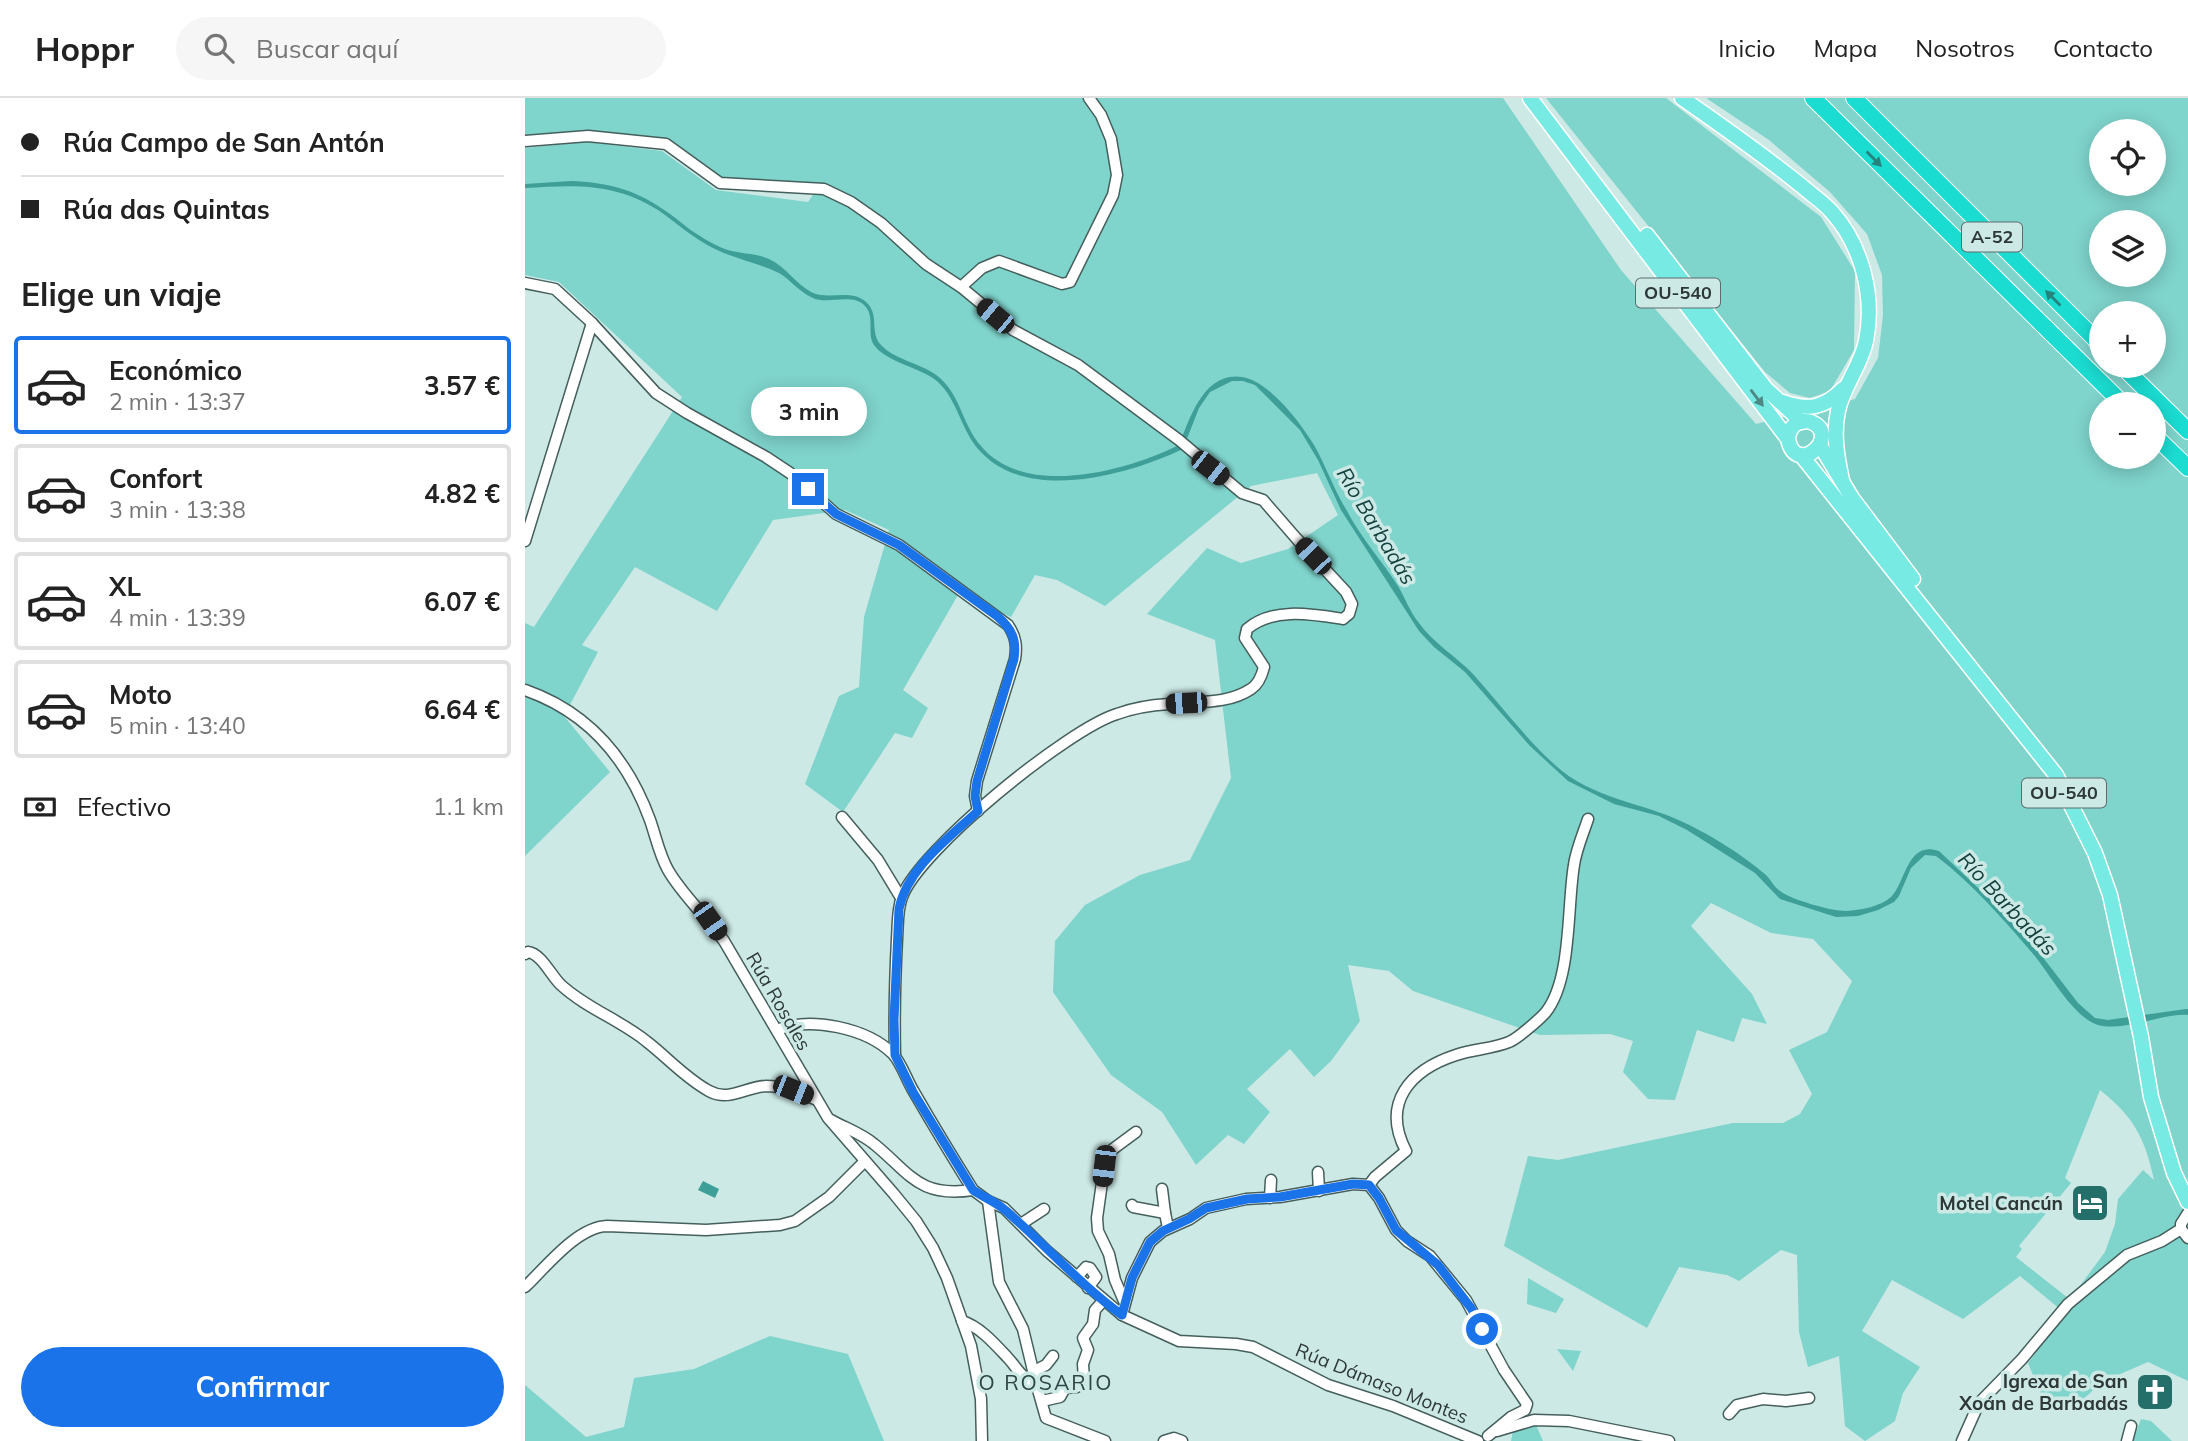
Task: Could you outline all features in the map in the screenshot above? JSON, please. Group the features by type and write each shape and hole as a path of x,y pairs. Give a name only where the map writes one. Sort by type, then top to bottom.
{"highway":[{"name":"A-52","path":"1812,98 2111,392"},
{"name":"A-52","path":"1854,98 2089,333"},
{"path":"2134,378 2188,431"},
{"path":"2166,447 2188,468"}],"main road":[{"name":"OU-540","path":"1530,98 1788,439"},
{"path":"1682,98 1775,164 1822,203 1853,242 1865,272 1869,304 1866,341 1859,365 1834,406 1821,443 1812,453 1801,455 1792,449 1788,439 1791,428 1834,406"},
{"path":"1569,148 1612,191 1766,389 1805,422 1819,429 1821,443 1852,498 1918,585 1957,648"},
{"path":"1778,400 1797,407 1834,406"},
{"path":"1834,406 1837,455 1842,480"},
{"name":"OU-540","path":"1801,455 2056,775 2095,853 2110,895 2141,1037 2151,1097 2174,1173 2188,1202"}],"street":[{"path":"961,287 982,268 999,261 1062,284 1070,282 1112,195 1117,175 1111,139 1101,115 1089,98"},
{"path":"525,142 588,136 666,144 720,183 824,189 851,202 881,223 926,264 961,287 1013,330 1079,365 1242,493 1263,500 1346,592 1352,604 1349,614 1343,619 1315,615 1279,615 1258,620 1247,629 1245,638 1263,667 1261,677 1253,688 1226,700 1141,708 1117,714 1085,729 1041,759 978,811 916,872 901,898 894,1007 895,1055 913,1092 973,1190"},
{"path":"525,283 555,289 592,323 656,393 766,457 790,473 836,514 899,545 1008,625 1014,635 1016,648 977,781 975,796 978,811"},
{"path":"525,541 592,323"},
{"name":"Rúa Rosales","path":"525,690 560,705 579,717 596,731 611,750 634,787 667,869 724,942 828,1118 909,1212 933,1248 947,1278 978,1373 982,1441"},
{"path":"842,817 878,860 901,898"},
{"path":"1369,1185 1406,1151 1399,1134 1396,1108 1403,1092 1420,1072 1458,1054 1510,1042 1546,1011 1561,980 1574,864 1588,819"},
{"path":"525,954 535,953 569,993 646,1040 696,1083 712,1093 724,1096 754,1087 779,1087 817,1100"},
{"path":"777,1030 797,1023 807,1023 856,1032 869,1036 895,1055"},
{"path":"828,1118 872,1142 901,1171 920,1184 943,1190 973,1190"},
{"path":"1124,1301 1115,1280 1109,1254 1098,1231 1097,1218 1105,1161 1113,1149 1136,1132"},
{"path":"525,1287 591,1228 607,1226 706,1230 787,1223 815,1209 865,1161"},
{"path":"1318,1172 1319,1191"},
{"path":"1270,1198 1271,1180"},
{"path":"1122,1315 1124,1301 1150,1242 1168,1228 1213,1205 1353,1184 1369,1185 1396,1230 1430,1256 1466,1300 1504,1370 1527,1404 1525,1410 1511,1417 1483,1439"},
{"path":"1162,1189 1168,1228"},
{"name":"Rúa Dámaso Montes","path":"973,1190 1004,1208 1103,1301 1122,1315 1179,1341 1236,1344 1253,1348 1328,1385 1483,1439"},
{"path":"988,1201 999,1282 1023,1329 1048,1419 1105,1441"},
{"path":"1132,1205 1164,1213"},
{"path":"1021,1224 1044,1209"},
{"path":"1962,1441 1979,1403 2022,1359 2068,1304 2127,1255 2162,1241 2186,1236 2181,1224 2188,1213"},
{"path":"1042,1401 1060,1397 1065,1388 1077,1387 1084,1380 1083,1364 1088,1350 1083,1338 1093,1324 1095,1310 1103,1301"},
{"path":"962,1321 972,1325 991,1342 1026,1380 1035,1377 1053,1356"},
{"path":"1728,1414 1735,1406 1763,1399 1786,1401 1809,1398"},
{"path":"1483,1439 1520,1423 1553,1420 1669,1441"},
{"path":"2127,1441 2131,1426"},
{"path":"1164,1441 1174,1438 1182,1441"}],"shaded area":[{"path":"525,98 1503,98 1621,270 1756,424 1855,399 1878,358 1883,315 1882,275 1867,234 1830,192 1769,140 1706,98 2188,98 2188,1381 2148,1362 2102,1382 2077,1405 2043,1400 2028,1363 2066,1314 2020,1276 1963,1319 1892,1280 1862,1331 1920,1367 1903,1393 1895,1421 1865,1441 1845,1426 1839,1356 1808,1367 1799,1332 1797,1255 1781,1250 1739,1281 1727,1275 1679,1267 1647,1328 1504,1246 1528,1156 1558,1160 1733,1123 1783,1123 1800,1114 1812,1094 1789,1050 1827,1032 1852,981 1813,939 1771,933 1711,903 1691,926 1752,994 1767,1024 1742,1018 1734,1042 1697,1030 1675,1100 1648,1099 1623,1072 1633,1041 1610,1034 1540,1035 1413,991 1389,971 1348,965 1360,1021 1331,1061 1314,1077 1290,1049 1247,1089 1270,1112 1244,1144 1228,1135 1196,1165 1162,1112 1111,1075 1053,992 1055,941 1085,905 1140,875 1190,860 1231,778 1215,640 1147,614 1207,548 1241,563 1288,549 1338,515 1317,473 1251,486 1105,606 1057,580 1035,575 1011,617 958,595 903,690 928,708 912,738 895,733 843,812 805,784 839,696 859,687 864,617 889,530 845,510 773,520 717,611 635,567 582,645 598,652 564,716 610,772 525,856 525,623 534,627 682,397 559,282 525,275 525,148 587,142 662,151 716,190 808,202 821,183 723,179 667,140 525,136","holes":["2100,1090 2130,1119 2147,1152 2154,1180 2143,1170 2118,1199 2115,1224 2105,1252 2071,1298 2016,1257 2022,1249 2019,1246 2071,1183 2065,1178"]},
{"path":"1546,98 1666,98 1821,217 1855,271 1854,350 1830,391 1810,398 1790,393 1765,372"},
{"path":"571,181 607,185 651,201 717,246 775,262 811,292 860,298 873,312 877,340 881,345 894,355 940,378 953,394 981,446 1000,462 1023,472 1049,476 1077,475 1105,471 1157,455 1179,445 1200,399 1218,381 1229,377 1252,380 1283,404 1308,436 1353,521 1425,630 1473,674 1533,744 1569,776 1601,793 1669,816 1695,828 1748,861 1786,894 1831,909 1852,911 1881,903 1891,897 1909,864 1920,851 1939,851 1995,904 2038,951 2078,1003 2095,1018 2108,1020 2186,1009 2188,1015 2120,1026 2098,1025 2089,1021 2071,1005 2034,955 1999,915 1936,856 1925,855 1911,868 1894,902 1858,916 1836,917 1780,899 1755,873 1687,830 1659,816 1614,804 1568,781 1530,746 1465,672 1419,631 1341,510 1318,460 1300,430 1255,385 1232,381 1210,392 1199,408 1183,449 1160,459 1107,475 1078,479 1050,480 1023,476 999,467 979,450 938,382 923,372 895,361 874,345 868,309 864,305 846,299 813,298 779,273 715,249 658,210 626,194 577,186 525,188 525,184"},
{"path":"703,1181 719,1189 715,1198 698,1190"},
{"path":"1528,1278 1564,1299 1556,1313 1527,1304"},
{"path":"770,1336 848,1354 884,1441 525,1441 525,1385 586,1437 624,1427 634,1378 694,1369"},
{"path":"1557,1349 1581,1351 1573,1371"},
{"path":"2141,1419 2151,1421 2172,1441 2133,1441"},
{"path":"1536,1425 1543,1441 1511,1441 1513,1431"}],"place":[{"name":"Motel Cancún","path":"2090,1203"},
{"name":"Igrexa de San Xoán de Barbadás","path":"2155,1392"}],"district":[{"name":"O ROSARIO","path":"1046,1383"}],"route":[{"path":"808,489 836,514 899,545 997,616 1008,625 1014,635 1014,659 977,781 975,796 978,811 916,872 901,898 899,909 895,1055 913,1092 973,1190 1004,1208 1047,1251 1122,1315 1132,1278 1150,1242 1156,1235 1179,1225 1206,1208 1247,1199 1280,1197 1353,1184 1369,1185 1396,1230 1438,1265 1471,1308 1482,1329"}],"water label":[{"name":"Río Barbadás","path":"1376,526"},
{"name":"Río Barbadás","path":"2007,904"}]}
